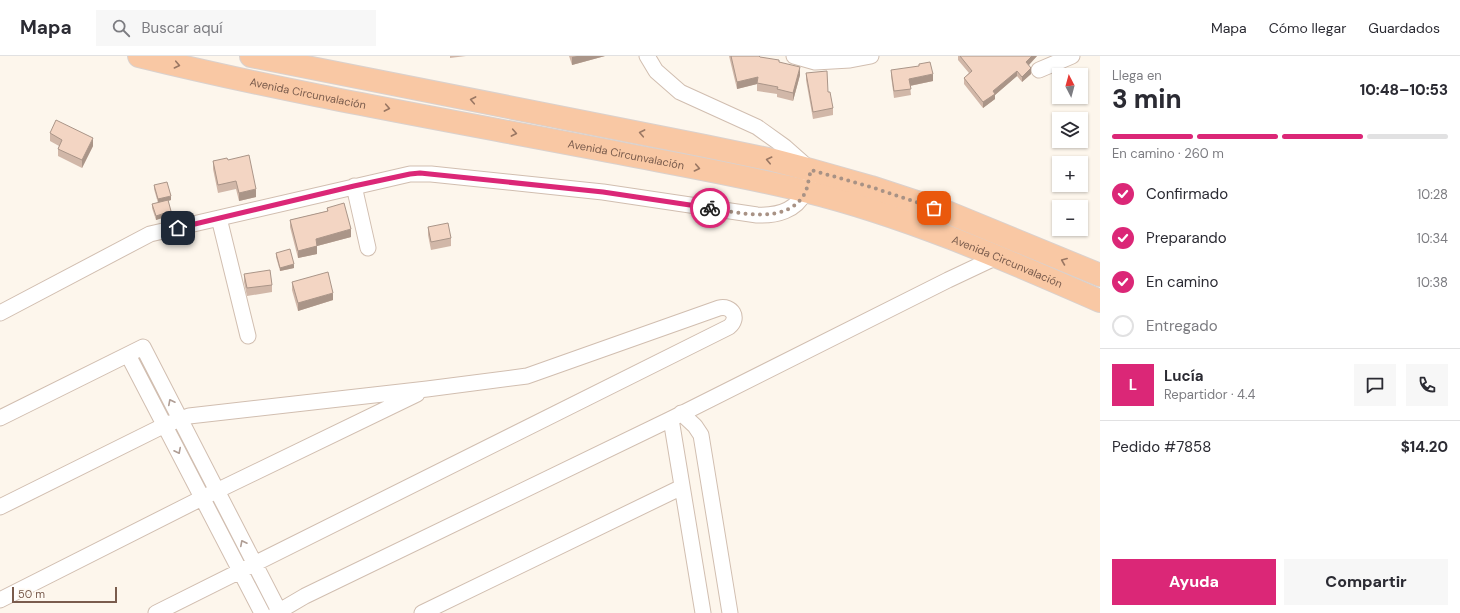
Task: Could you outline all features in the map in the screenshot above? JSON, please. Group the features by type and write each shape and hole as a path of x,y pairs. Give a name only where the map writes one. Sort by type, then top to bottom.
{"highway":[{"name":"Avenida Circunvalación","path":"139,56 281,87 690,167 871,187 947,212 1100,275"},
{"name":"Avenida Circunvalación","path":"251,56 773,160 808,181 885,214 998,257 1100,301"}],"street":[{"path":"0,312 150,234 410,174 420,173 603,192 725,211 769,215 783,212 796,204 808,181 785,147 757,127 680,92 656,71 647,56"},
{"path":"794,56 815,62 850,60 871,56"},
{"path":"1039,70 1072,56"},
{"path":"354,186 368,248"},
{"path":"219,218 248,336"},
{"path":"0,418 143,347 278,612 305,596 766,372 948,280 1026,245"},
{"path":"0,507 165,425 188,416 527,376 719,308 726,307 734,314 734,322 729,327 254,564 239,570 156,613"},
{"path":"128,355 262,613"},
{"path":"0,600 202,498 427,389"},
{"path":"676,416 682,487 703,613"},
{"path":"676,416 695,426 701,435 730,613"},
{"path":"422,613 682,487"}],"building":[{"path":"731,56 759,56 779,60 779,62 800,67 793,93 777,89 778,87 757,83 758,77 737,82"},
{"path":"960,56 1032,56 1026,62 1031,68 1022,77 1017,71 993,91 995,94 983,102 964,78 972,71"},
{"path":"930,62 933,74 909,79 911,89 894,91 891,70 919,66 919,64"},
{"path":"827,71 828,92 830,92 833,108 813,112 806,73"},
{"path":"56,120 93,138 82,160 58,149 62,140 50,133"},
{"path":"249,155 256,189 239,193 236,181 218,185 213,161 227,158 228,160"},
{"path":"167,182 171,196 158,199 154,185"},
{"path":"168,200 171,211 156,216 152,204"},
{"path":"344,203 351,229 316,239 317,246 298,251 290,220 328,211 327,208"},
{"path":"448,223 451,238 431,242 428,227"},
{"path":"290,249 294,264 280,268 276,253"},
{"path":"270,270 272,285 247,288 244,274"},
{"path":"328,272 333,293 298,303 292,282"}],"way so far":[{"path":"710,208 757,215 769,215 783,212 796,204 802,198 806,191 811,170 871,187 934,208"}],"route":[{"path":"178,228 354,186 420,173 603,192 710,208"}]}
